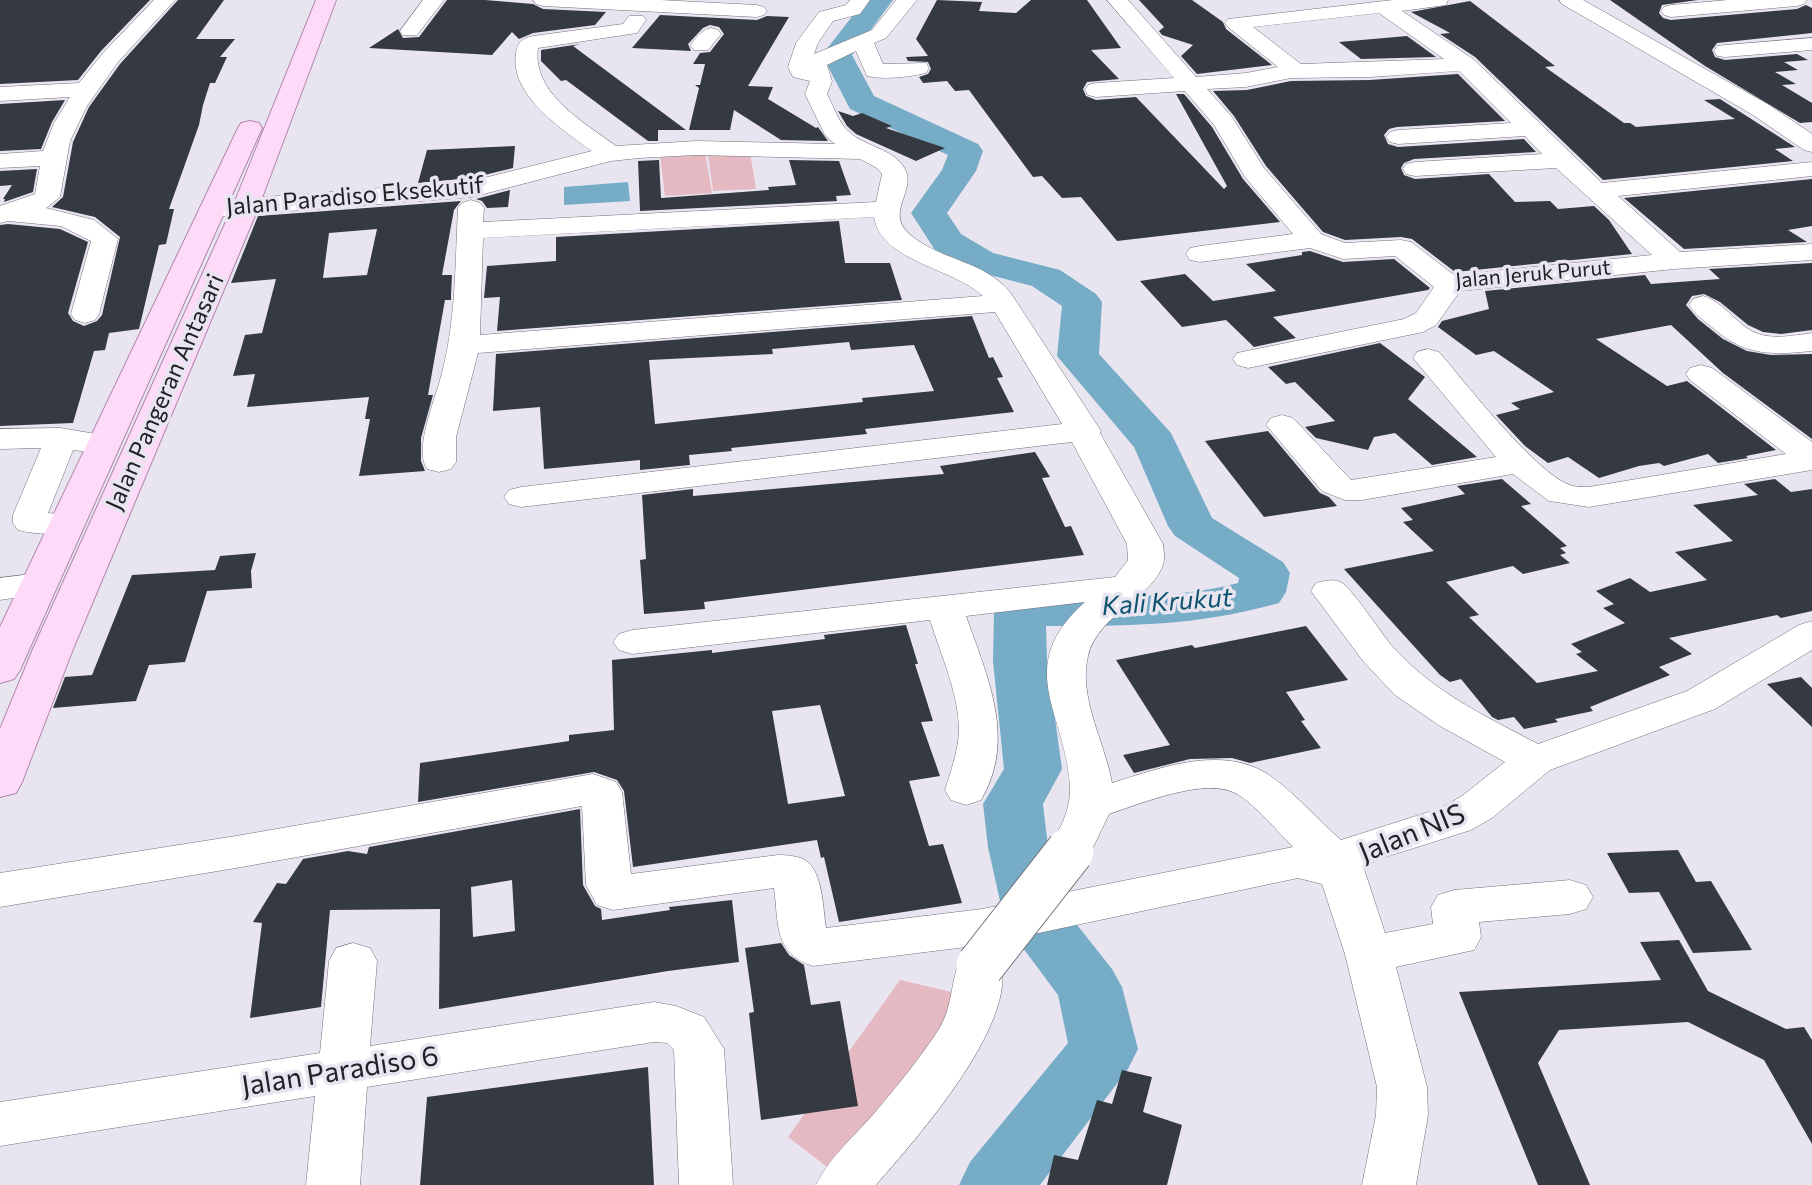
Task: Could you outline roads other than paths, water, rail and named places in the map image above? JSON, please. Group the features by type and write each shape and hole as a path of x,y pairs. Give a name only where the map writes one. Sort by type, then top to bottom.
{"main road":[{"path":"287,36 302,0"},
{"name":"Jalan Pangeran Antasari","path":"0,670 103,444 229,208 326,0"},
{"name":"Jalan Pangeran Antasari","path":"0,782 229,208 258,108"}],"street":[{"path":"2,214 43,201 47,197 53,158 65,124 87,89 127,40 165,0"},
{"path":"410,31 424,10 435,0"},
{"path":"543,0 757,11"},
{"path":"821,81 801,72 799,67 807,43 826,16 853,10 860,0"},
{"path":"843,1185 897,1125 960,1040 976,1002 981,946 1070,851 1090,805 1088,776 1066,680 1067,663 1077,634 1146,561 1145,544 1085,431 1003,303 986,283 901,241 891,231 886,209 894,183 893,169 837,135 816,94 821,81 816,63 826,55 878,34 907,0"},
{"name":"Jalan Jeruk Purut","path":"1117,0 1224,122 1250,167 1281,207 1312,240 1333,248 1352,252 1401,248 1451,284 1674,261 1768,257 1812,252"},
{"path":"1569,0 1761,110 1812,145"},
{"path":"1671,11 1797,0"},
{"path":"1296,71 1235,23 1439,1"},
{"path":"1383,7 1465,64 1562,160 1674,261"},
{"path":"611,155 545,101 529,75 525,53 528,44 633,25 657,31"},
{"path":"684,32 712,33"},
{"path":"858,42 876,78 918,68"},
{"path":"1725,51 1812,44"},
{"path":"1096,90 1246,80 1296,71 1360,71 1465,64"},
{"path":"0,94 87,89"},
{"path":"1398,137 1531,129"},
{"name":"Jalan Paradiso Eksekutif","path":"229,208 472,190 611,155 696,148 864,152"},
{"path":"0,161 53,158"},
{"path":"1415,169 1562,160"},
{"path":"1597,191 1812,169"},
{"path":"439,462 440,437 465,345 472,190"},
{"path":"470,231 886,209"},
{"path":"2,214 58,217 103,236 105,243 85,314"},
{"path":"1200,254 1312,240"},
{"path":"1248,359 1413,326 1426,319 1451,284"},
{"path":"465,345 1003,303"},
{"path":"1703,305 1744,339 1757,345 1812,342"},
{"path":"1428,358 1520,463 1553,490 1576,497 1812,459"},
{"path":"1701,374 1812,459"},
{"path":"1282,425 1334,484 1345,490 1362,490 1520,463"},
{"path":"521,497 1085,431"},
{"path":"0,439 60,438 103,444"},
{"path":"60,438 30,515 30,523 67,523"},
{"path":"0,589 40,584"},
{"path":"1329,591 1410,686 1451,713 1535,760"},
{"path":"632,642 944,607 1116,594"},
{"path":"944,607 974,701 979,730 977,755 966,790"},
{"name":"Jalan NIS","path":"1389,1185 1402,1115 1402,1087 1369,954 1342,869 1360,849 1456,819 1477,807 1535,760 1701,700 1812,633"},
{"path":"1090,805 1191,776 1224,774 1251,783 1342,869"},
{"path":"0,890 236,852 593,789 601,792 603,798 609,885 613,894 778,871 790,872 795,878 805,942 813,948 981,946 1068,911 1298,862 1342,869"},
{"path":"1369,954 1458,937 1454,907 1570,897"},
{"path":"333,1185 345,1071 352,961"},
{"name":"Jalan Paradiso 6","path":"0,1124 654,1022 680,1025 693,1036 699,1049 706,1185"}],"water":[{"path":"628,182 630,201 564,205 564,187"}],"waterway":[{"name":"Kali Krukut","path":"879,0 837,55 861,102 966,151 959,171 929,213 948,242 980,261 1046,278 1082,302 1078,356 1155,443 1192,526 1265,573 1261,592 1203,605 1142,610 1020,610 1020,661 1033,769 1013,804 1018,847 1036,919 1089,987 1104,1049 996,1185"}]}
